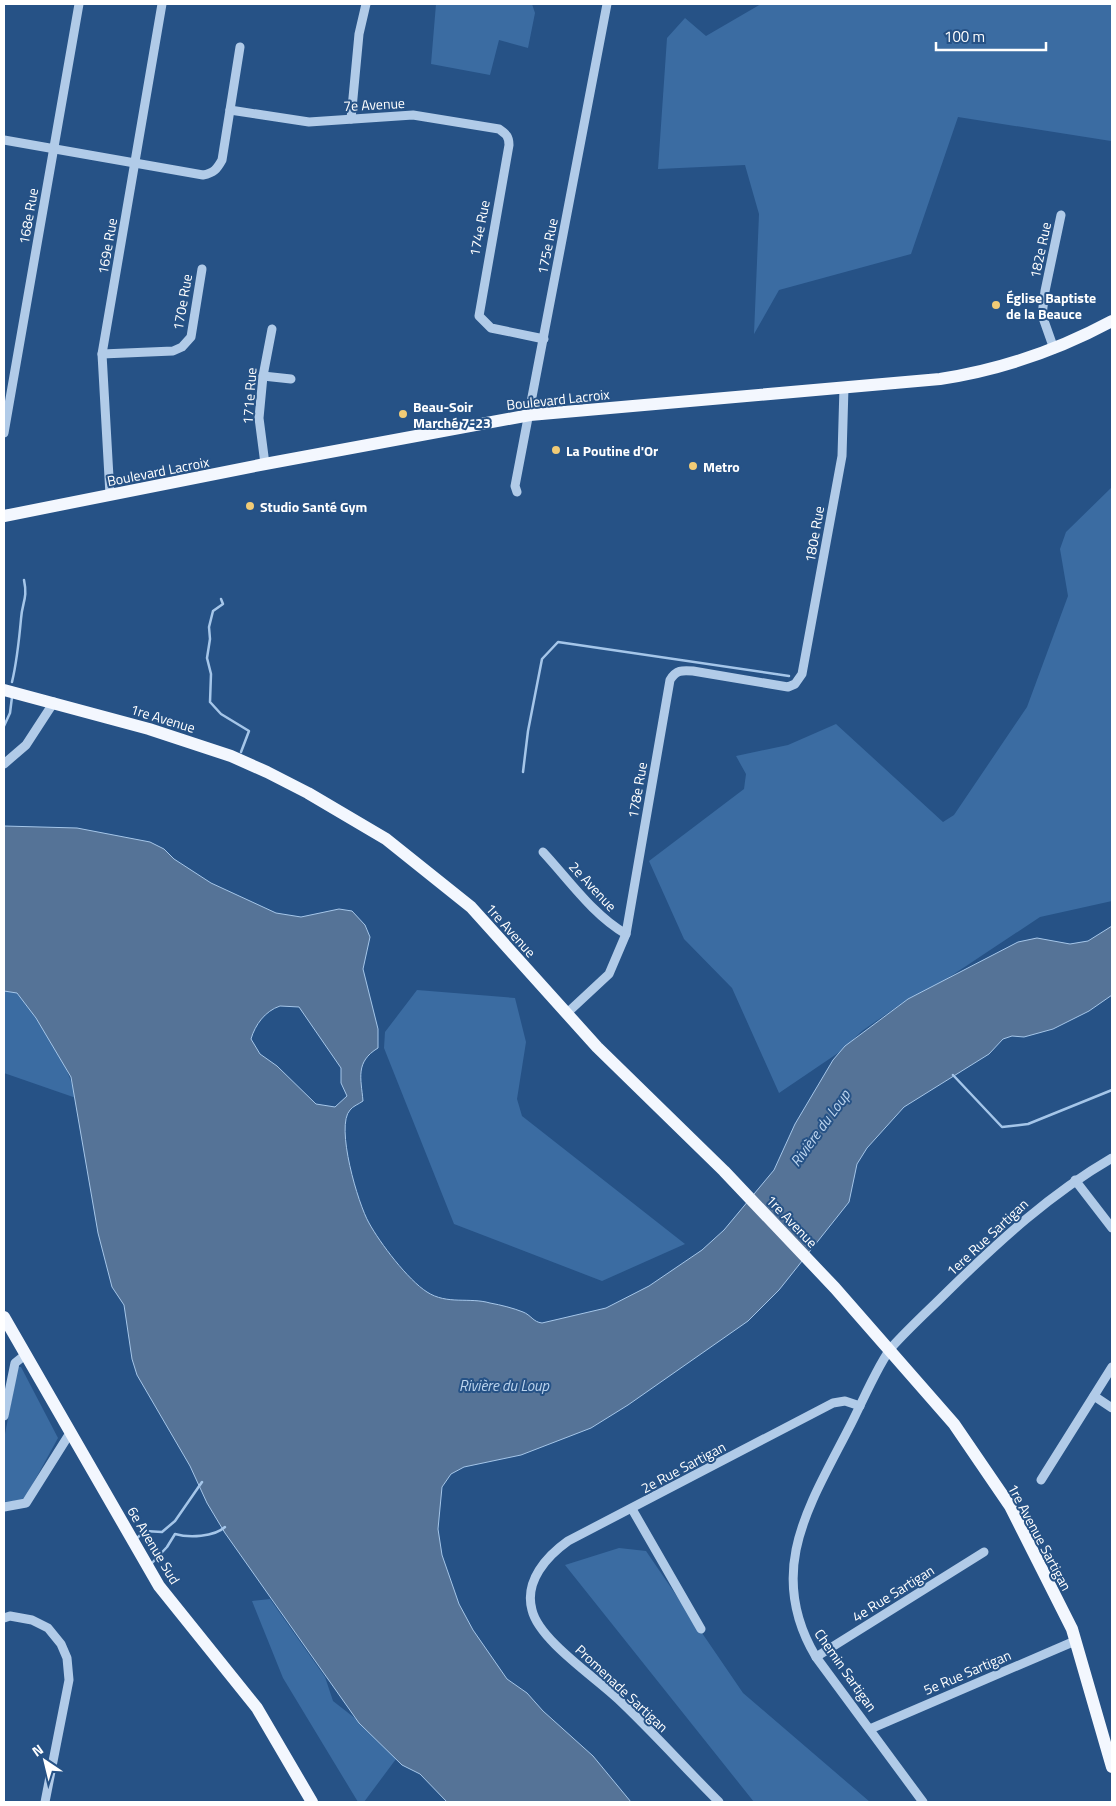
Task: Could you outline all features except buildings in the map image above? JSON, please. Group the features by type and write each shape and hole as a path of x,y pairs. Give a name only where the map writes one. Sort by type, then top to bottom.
{"main road":[{"name":"Boulevard Lacroix","path":"4,516 265,464 530,416 940,379 972,374 1054,350 1112,322"},
{"name":"1re Avenue","path":"4,690 149,728 231,756 308,793 371,830 405,853 470,907 596,1047 724,1171 836,1288 890,1349"},
{"name":"6e Avenue Sud","path":"4,1317 159,1586 257,1708 312,1802"},
{"name":"1re Avenue Sartigan","path":"890,1349 954,1424 1010,1506 1072,1629 1112,1767"}],"street":[{"name":"168e Rue","path":"4,431 79,4"},
{"name":"169e Rue","path":"110,496 102,354 162,4"},
{"path":"351,118 359,34 366,4"},
{"name":"175e Rue","path":"517,492 515,486 530,416 607,4"},
{"path":"4,140 204,175 214,172 222,160 240,47"},
{"name":"7e Avenue","path":"230,110 292,121 426,116 499,129 509,138 509,145"},
{"name":"174e Rue","path":"509,145 479,316 491,328 544,339"},
{"name":"182e Rue","path":"1054,350 1042,315 1045,291 1061,215"},
{"name":"170e Rue","path":"102,354 172,351 182,347 191,337 202,269"},
{"name":"171e Rue","path":"265,464 259,418 263,376 272,329"},
{"path":"263,376 291,379"},
{"name":"180e Rue","path":"795,684 802,674 842,456 844,387"},
{"name":"178e Rue","path":"566,1014 610,974 626,934 670,680 674,674 681,670 780,687 795,684"},
{"path":"4,764 26,745 54,702"},
{"name":"2e Avenue","path":"544,852 600,915 626,934"},
{"name":"1ere Rue Sartigan","path":"890,1349 995,1245 1033,1211 1075,1180 1112,1158"},
{"path":"1075,1180 1112,1228"},
{"name":"Chemin Sartigan","path":"890,1349 804,1517 793,1559 794,1594 804,1636 816,1657 923,1802"},
{"path":"4,1416 15,1363 25,1355"},
{"path":"1040,1480 1112,1367"},
{"path":"1094,1396 1112,1408"},
{"name":"2e Rue Sartigan","path":"533,1582 542,1564 552,1552 568,1541 833,1403 845,1401 860,1406"},
{"path":"4,1507 26,1503 70,1433"},
{"path":"632,1509 701,1629"},
{"name":"4e Rue Sartigan","path":"816,1657 984,1552"},
{"name":"Promenade Sartigan","path":"533,1582 530,1598 532,1611 544,1632 618,1698 719,1802"},
{"path":"4,1618 10,1616 32,1620 48,1628 61,1644 67,1658 69,1680 46,1802"},
{"name":"5e Rue Sartigan","path":"870,1729 1075,1641"}],"shaded area":[{"path":"436,4 532,4 535,13 528,48 499,40 490,75 431,64"},
{"path":"761,4 1112,4 1111,141 958,117 911,254 779,290 754,334 759,214 745,165 658,169 667,38 685,18 706,36"},
{"path":"1112,487 1112,901 1040,917 945,980 908,999 862,1031 841,1051 779,1093 732,988 684,939 649,861 744,789 746,774 736,756 788,745 836,724 943,822 954,815 1027,707 1068,596 1060,549 1066,532"},
{"path":"417,990 515,998 526,1042 517,1099 522,1116 685,1244 602,1281 454,1224 384,1048 385,1032"},
{"path":"4,991 17,993 44,1030 60,1056 76,1098 4,1073"},
{"path":"18,1367 21,1367 58,1438 24,1500 4,1502 4,1439"},
{"path":"619,1548 646,1551 743,1693 870,1802 754,1802 565,1565"},
{"path":"270,1599 325,1677 333,1701 356,1719 396,1759 364,1802 358,1802 283,1678 252,1601"}],"water":[{"name":"Rivière du Loup","path":"4,826 77,828 150,842 164,849 174,859 211,883 276,913 301,917 339,909 352,911 365,925 370,937 363,969 378,1029 378,1048 366,1059 361,1071 363,1101 350,1110 346,1119 345,1132 354,1183 364,1213 387,1250 411,1279 427,1292 450,1300 482,1301 507,1307 523,1312 542,1323 606,1308 649,1286 702,1250 724,1230 774,1170 795,1124 833,1060 845,1046 908,999 1018,942 1037,938 1070,944 1088,941 1112,926 1112,995 1089,1011 1053,1029 1024,1037 1012,1036 1003,1039 989,1054 904,1107 867,1148 857,1164 849,1202 779,1290 748,1321 628,1405 591,1428 521,1455 464,1467 451,1474 442,1487 438,1529 442,1555 459,1604 473,1630 507,1679 527,1693 543,1711 593,1756 631,1802 447,1802 420,1774 402,1765 359,1723 225,1533 207,1503 190,1466 137,1375 132,1359 124,1305 112,1287 98,1233 71,1077 36,1018 17,993 4,991","holes":["280,1006 299,1007 341,1068 341,1083 347,1096 335,1107 316,1104 277,1066 260,1054 251,1039 258,1024 270,1011"]}],"waterway":[{"path":"12,682 17,659 25,596 24,580"},
{"path":"221,599 223,604 213,611 209,627 210,639 207,658 211,674 210,702 221,714 249,731 241,752"},
{"path":"523,772 528,731 542,659 558,642 789,676"},
{"path":"4,726 10,713 12,697"},
{"path":"953,1075 1002,1127 1028,1124 1112,1090"},
{"path":"137,1538 145,1531 162,1532 175,1521 202,1482"},
{"path":"152,1563 167,1547 175,1534 201,1536 215,1533 225,1527"}],"place":[{"name":"Église Baptiste de la Beauce","path":"996,305"},
{"name":"Beau-Soir Marché 7-23","path":"403,414"},
{"name":"La Poutine d'Or","path":"556,450"},
{"name":"Metro","path":"693,466"},
{"name":"Studio Santé Gym","path":"250,506"}]}
